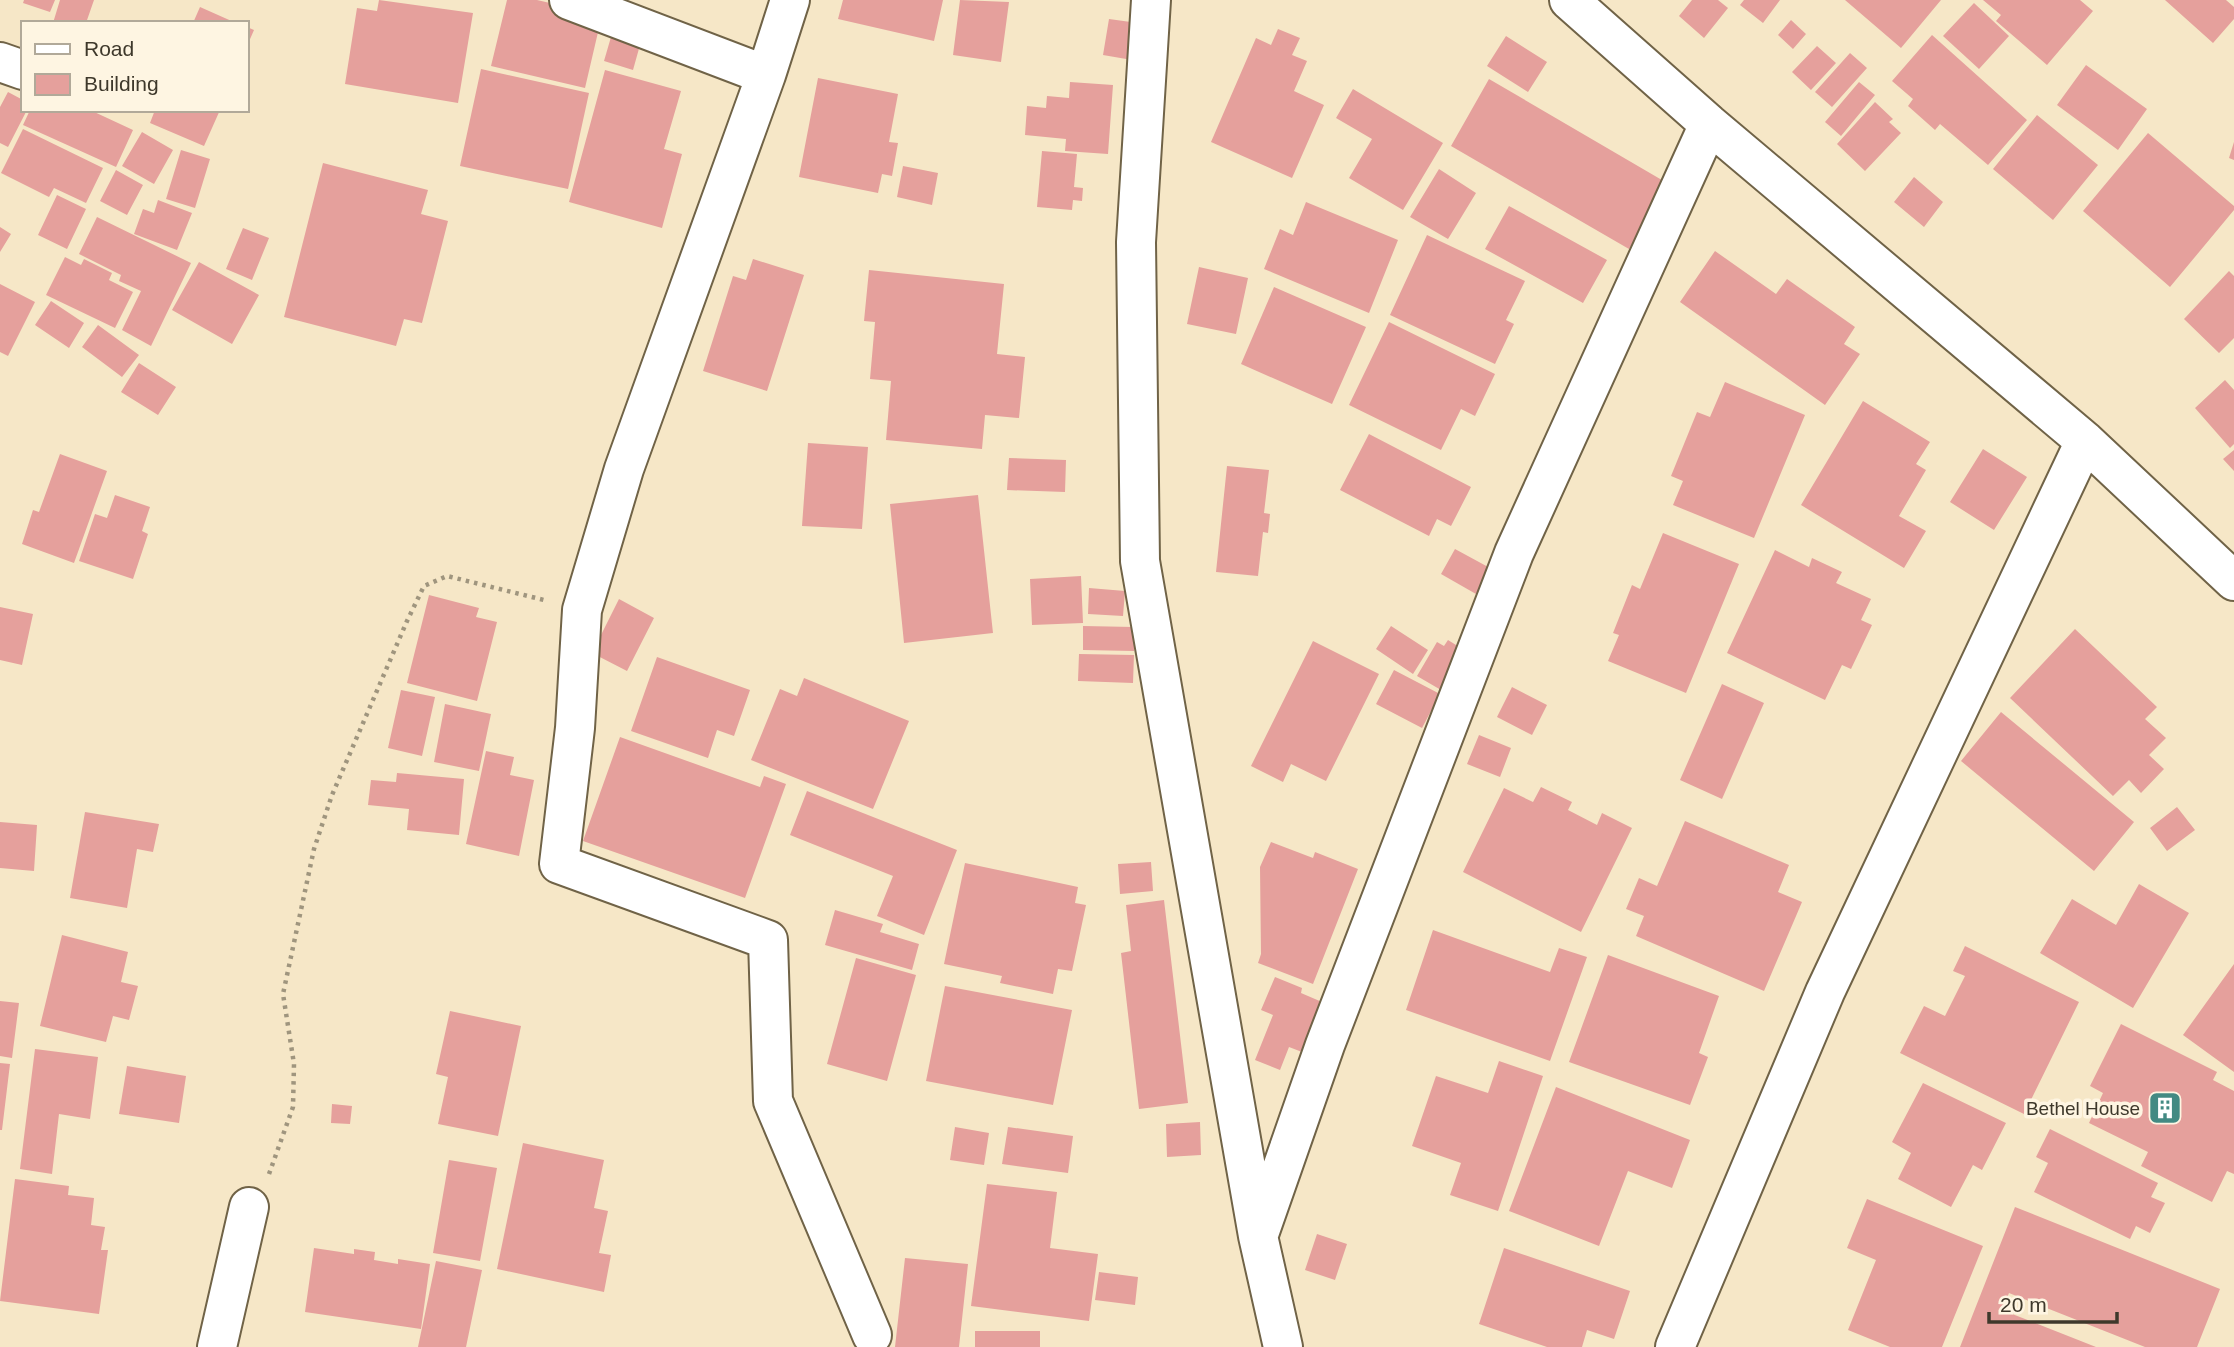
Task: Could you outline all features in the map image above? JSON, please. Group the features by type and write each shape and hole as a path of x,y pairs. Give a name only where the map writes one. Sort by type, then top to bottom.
{"street":[{"path":"569,0 766,75"},
{"path":"790,0 766,75 624,470 582,610 575,729 559,864 768,940 773,1101 872,1335"},
{"path":"1151,0 1136,243 1140,561 1258,1236 1283,1347"},
{"path":"1569,0 1709,124 2085,442 2234,581"},
{"path":"0,62 21,69"},
{"path":"1258,1236 1325,1045 1514,553 1709,124"},
{"path":"1675,1347 1825,992 2085,442"},
{"path":"216,1347 249,1206"}],"path":[{"path":"249,1206 273,1168 293,1107 295,1064 283,994 320,829 331,795 424,586 447,576 582,610"}],"building":[{"path":"24,0 55,0 50,12 23,3"},
{"path":"60,0 94,0 87,21 54,21"},
{"path":"379,0 473,13 458,103 345,84 357,8 377,11"},
{"path":"507,0 537,0 602,15 585,88 491,66"},
{"path":"843,0 943,0 934,41 838,19"},
{"path":"960,0 1009,2 1001,62 953,55"},
{"path":"1692,0 1718,0 1728,8 1704,38 1679,16"},
{"path":"1744,0 1780,0 1763,23 1740,5"},
{"path":"1845,0 1941,0 1901,48"},
{"path":"1983,0 2080,0 2093,11 2047,65 1996,21 2001,15"},
{"path":"2165,0 2226,0 2234,7 2234,19 2213,43"},
{"path":"1974,3 2009,36 1979,69 1943,36"},
{"path":"200,7 232,21 194,21"},
{"path":"1109,19 1138,23 1132,60 1103,55"},
{"path":"1791,20 1806,34 1793,49 1778,35"},
{"path":"248,27 254,30 248,44"},
{"path":"1278,29 1300,38 1292,55 1307,61 1294,91 1324,105 1292,178 1211,142 1256,38 1271,45"},
{"path":"1932,35 2027,120 1988,165 1940,124 1935,130 1908,106 1913,99 1892,81"},
{"path":"1506,36 1547,62 1528,92 1487,66"},
{"path":"611,37 640,45 633,70 604,61"},
{"path":"1817,46 1836,63 1811,90 1792,72"},
{"path":"1850,53 1867,68 1832,107 1815,92"},
{"path":"2086,65 2147,109 2118,150 2057,105"},
{"path":"481,69 589,93 568,189 460,166"},
{"path":"605,70 681,91 664,149 682,154 662,228 569,202"},
{"path":"818,78 898,94 889,142 898,143 892,176 882,174 878,193 799,177"},
{"path":"1489,79 1667,183 1629,249 1451,146"},
{"path":"1070,82 1113,85 1108,154 1065,151 1066,139 1025,135 1027,106 1046,108 1047,96 1069,98"},
{"path":"1859,82 1875,95 1841,136 1825,122"},
{"path":"1353,89 1443,143 1403,210 1349,178 1372,139 1336,118"},
{"path":"8,92 21,99 21,112 26,112 8,147 0,143 0,107"},
{"path":"1875,102 1893,119 1889,122 1901,133 1865,171 1837,144"},
{"path":"29,112 94,112 133,130 116,167 23,125"},
{"path":"154,112 219,112 204,146 150,123"},
{"path":"2037,115 2098,165 2053,220 1993,169"},
{"path":"23,129 103,168 86,203 54,188 49,197 1,173"},
{"path":"142,132 173,150 154,184 122,166"},
{"path":"2148,133 2234,206 2234,210 2170,287 2083,211"},
{"path":"2234,142 2234,160 2229,158"},
{"path":"181,150 210,159 195,208 166,199"},
{"path":"1042,151 1077,154 1074,187 1083,188 1082,201 1073,200 1072,210 1037,207"},
{"path":"323,163 428,190 421,214 448,221 422,323 404,319 396,346 284,317"},
{"path":"903,166 938,173 932,205 897,197"},
{"path":"1439,169 1476,193 1448,239 1410,217"},
{"path":"116,170 143,185 127,215 100,201"},
{"path":"1914,177 1943,202 1924,227 1894,202"},
{"path":"57,195 86,209 67,249 38,235"},
{"path":"158,200 192,213 177,250 134,234 143,209 154,213"},
{"path":"1306,202 1398,240 1369,313 1264,269 1280,229 1293,235"},
{"path":"1509,206 1607,260 1583,303 1485,249"},
{"path":"97,217 191,263 151,346 122,330 141,291 119,281 121,275 79,254"},
{"path":"0,227 11,234 0,252"},
{"path":"243,228 269,238 252,280 226,269"},
{"path":"1427,235 1525,281 1506,320 1514,324 1495,364 1390,315"},
{"path":"1715,251 1776,294 1787,279 1855,327 1844,344 1860,354 1825,405 1680,302"},
{"path":"65,257 81,265 84,259 112,273 109,280 133,292 115,328 46,295"},
{"path":"753,259 804,275 767,391 703,371 733,276 746,280"},
{"path":"199,262 259,295 232,344 172,310"},
{"path":"1199,267 1248,278 1236,334 1187,324"},
{"path":"869,270 1004,284 997,354 1025,357 1019,418 985,415 982,449 886,440 891,381 870,379 875,322 864,321"},
{"path":"2229,271 2234,276 2234,338 2219,353 2184,319"},
{"path":"0,284 35,302 8,356 0,352"},
{"path":"1274,287 1366,327 1332,404 1241,364"},
{"path":"51,301 84,323 69,348 35,325"},
{"path":"1389,322 1495,374 1475,416 1461,409 1441,450 1349,405"},
{"path":"98,325 139,355 122,377 82,347"},
{"path":"139,363 176,387 158,415 121,392"},
{"path":"2225,380 2234,390 2234,444 2230,448 2195,408"},
{"path":"1725,382 1805,415 1754,538 1673,505 1683,481 1671,476 1697,412 1710,417"},
{"path":"1863,401 1930,442 1916,464 1926,470 1899,516 1926,531 1904,568 1801,505"},
{"path":"1369,434 1471,487 1451,526 1437,519 1429,536 1340,490"},
{"path":"808,443 868,447 862,529 802,526"},
{"path":"1983,449 2027,477 1994,530 1950,502"},
{"path":"2234,450 2234,471 2223,459"},
{"path":"60,454 107,471 74,563 22,544 33,510 39,512"},
{"path":"1009,458 1066,460 1065,492 1007,490"},
{"path":"1227,466 1269,470 1264,513 1270,514 1268,533 1263,532 1258,576 1216,572"},
{"path":"115,495 150,507 142,531 148,534 133,579 79,561 95,514 107,518"},
{"path":"978,495 993,633 904,643 890,504"},
{"path":"1663,533 1739,564 1686,693 1608,661 1619,635 1613,633 1632,585 1640,589"},
{"path":"1455,549 1490,568 1476,594 1441,574"},
{"path":"1775,550 1809,567 1812,558 1842,572 1836,583 1871,599 1861,620 1872,625 1851,669 1842,665 1825,700 1727,653"},
{"path":"1081,576 1083,623 1032,625 1030,579"},
{"path":"1089,588 1125,591 1123,616 1088,614"},
{"path":"429,595 479,608 476,617 497,622 477,701 407,683"},
{"path":"619,599 654,618 627,671 592,653"},
{"path":"0,607 33,614 22,665 0,660"},
{"path":"1083,626 1134,627 1134,651 1083,650"},
{"path":"1391,626 1428,650 1413,674 1376,649"},
{"path":"2075,629 2157,707 2145,719 2166,738 2149,755 2164,769 2141,793 2129,780 2113,796 2010,698"},
{"path":"1448,640 1464,650 1441,690 1417,676 1437,642 1444,646"},
{"path":"1313,641 1379,674 1326,781 1291,764 1283,782 1251,766"},
{"path":"1079,654 1134,655 1133,683 1078,681"},
{"path":"657,657 750,690 734,736 717,730 708,758 631,731"},
{"path":"1394,670 1440,694 1422,728 1376,704"},
{"path":"804,678 909,721 873,809 751,760 780,689 797,696"},
{"path":"1722,684 1764,703 1722,799 1680,780"},
{"path":"1512,687 1547,705 1532,735 1497,717"},
{"path":"401,690 435,697 422,756 388,748"},
{"path":"445,704 491,714 479,771 434,762"},
{"path":"2001,712 2134,822 2094,871 1961,761"},
{"path":"1479,735 1511,748 1500,777 1467,764"},
{"path":"620,737 760,787 764,776 786,784 745,898 583,841"},
{"path":"486,751 514,757 510,775 534,780 519,856 466,844"},
{"path":"397,773 464,779 459,835 407,830 409,809 368,805 371,780 396,782"},
{"path":"1541,787 1572,802 1568,810 1597,825 1602,813 1632,828 1581,932 1463,872 1504,788 1533,802"},
{"path":"807,791 957,850 924,935 877,916 893,876 790,835"},
{"path":"2177,807 2195,830 2167,851 2150,828"},
{"path":"85,812 159,824 153,852 137,849 127,908 70,898"},
{"path":"1685,821 1789,865 1778,892 1802,902 1764,991 1636,936 1644,916 1626,909 1639,878 1657,886"},
{"path":"0,822 37,825 34,871 0,868"},
{"path":"1271,842 1313,858 1315,852 1358,869 1313,984 1258,963 1261,954 1260,867"},
{"path":"1151,862 1153,891 1120,894 1118,864"},
{"path":"965,863 1078,887 1075,903 1086,905 1072,971 1058,969 1053,994 1000,983 1002,976 944,964"},
{"path":"2139,884 2189,913 2133,1008 2040,953 2072,899 2116,925"},
{"path":"1164,900 1188,1103 1139,1109 1121,953 1131,951 1126,905"},
{"path":"835,910 883,924 880,932 919,944 912,970 825,945"},
{"path":"1433,930 1550,972 1559,948 1587,957 1550,1061 1406,1010"},
{"path":"62,935 128,952 121,982 138,986 129,1020 113,1016 106,1042 40,1026"},
{"path":"1965,946 2079,1002 2024,1114 1900,1053 1924,1006 1945,1016 1965,976 1953,971"},
{"path":"1608,955 1719,996 1699,1053 1708,1057 1690,1105 1569,1062"},
{"path":"856,958 916,975 887,1081 827,1064"},
{"path":"2234,964 2234,1072 2183,1035"},
{"path":"1275,977 1302,988 1301,993 1322,1002 1302,1052 1289,1047 1280,1070 1255,1060 1273,1015 1261,1010"},
{"path":"945,986 1072,1010 1053,1105 926,1081"},
{"path":"0,1001 19,1003 12,1058 0,1056"},
{"path":"450,1011 521,1026 498,1136 438,1124 448,1077 436,1074"},
{"name":"Bethel House","path":"2121,1024 2217,1072 2213,1080 2234,1091 2234,1174 2227,1171 2212,1202 2141,1166 2148,1152 2089,1123 2103,1093 2090,1086"},
{"path":"35,1049 98,1057 90,1119 59,1114 52,1174 20,1169"},
{"path":"1499,1061 1543,1076 1498,1211 1450,1195 1461,1163 1412,1146 1436,1076 1488,1093"},
{"path":"0,1063 10,1064 2,1130 0,1130"},
{"path":"127,1066 186,1076 179,1123 119,1114"},
{"path":"1923,1083 2006,1123 1982,1170 1973,1165 1951,1207 1898,1179 1911,1153 1892,1142"},
{"path":"1556,1087 1690,1140 1672,1188 1628,1171 1599,1246 1509,1211"},
{"path":"332,1104 352,1106 350,1124 331,1123"},
{"path":"1200,1122 1201,1155 1167,1157 1166,1124"},
{"path":"955,1127 989,1133 984,1165 950,1160"},
{"path":"1008,1127 1073,1136 1068,1173 1002,1164"},
{"path":"2050,1129 2158,1183 2151,1197 2165,1203 2150,1233 2136,1226 2130,1239 2034,1192 2048,1163 2036,1157"},
{"path":"523,1143 604,1160 594,1208 608,1211 599,1253 611,1255 604,1292 497,1269"},
{"path":"449,1160 497,1168 480,1261 433,1253"},
{"path":"15,1179 69,1186 68,1195 94,1198 91,1225 105,1227 101,1250 108,1250 99,1314 0,1301"},
{"path":"987,1184 1057,1192 1050,1248 1098,1254 1089,1321 971,1306"},
{"path":"1867,1199 1983,1246 1942,1347 1890,1347 1848,1330 1876,1260 1847,1248"},
{"path":"2015,1207 2220,1289 2197,1347 2145,1347 2009,1293 2002,1310 2096,1347 1960,1347"},
{"path":"1317,1234 1347,1244 1335,1280 1305,1270"},
{"path":"314,1248 354,1254 354,1249 375,1252 374,1260 398,1264 398,1259 430,1264 421,1329 305,1312"},
{"path":"1504,1248 1630,1291 1614,1339 1587,1330 1582,1347 1547,1347 1479,1324"},
{"path":"905,1258 968,1264 959,1347 895,1347"},
{"path":"436,1261 482,1270 466,1347 418,1347"},
{"path":"1099,1272 1138,1277 1135,1305 1095,1300"},
{"path":"975,1331 1040,1331 1040,1347 975,1347"}],"place":[{"name":"Bethel House","path":"2165,1108"}]}
